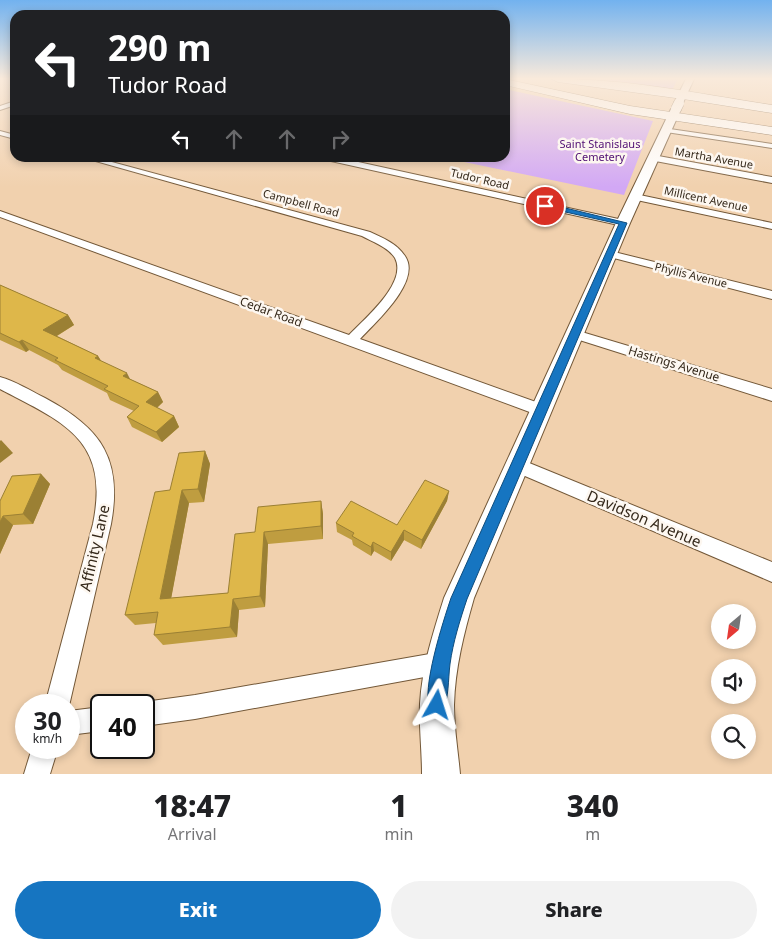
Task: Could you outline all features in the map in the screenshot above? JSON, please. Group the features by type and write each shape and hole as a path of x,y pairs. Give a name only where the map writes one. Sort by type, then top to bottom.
{"highway":[{"path":"645,115 670,121 772,130"},
{"path":"726,115 772,122"}],"street":[{"path":"441,774 437,705 441,663 459,598 623,223 673,115"},
{"path":"670,121 772,146"},
{"name":"Martha Avenue","path":"653,158 772,180"},
{"name":"Campbell Road","path":"104,162 366,234 385,242 394,249 403,263 403,280 393,295 351,341"},
{"name":"Tudor Road","path":"350,162 623,223"},
{"name":"Millicent Avenue","path":"635,197 772,226"},
{"name":"Cedar Road","path":"0,214 541,410"},
{"name":"Phyllis Avenue","path":"610,254 772,295"},
{"name":"Hastings Avenue","path":"575,334 772,395"},
{"name":"Affinity Lane","path":"0,382 66,418 81,430 94,446 102,462 106,478 106,500 102,524 60,694"},
{"name":"Davidson Avenue","path":"517,466 772,572"},
{"path":"155,713 196,707 441,663"},
{"path":"38,774 42,759"}],"green space":[{"name":"Saint Stanislaus Cemetery","path":"510,115 626,115 653,121 624,195 464,162 510,162"}],"building":[{"path":"0,285 68,315 43,330 98,356 95,358 127,373 123,376 158,392 146,402 174,416 156,432 127,417 139,406 104,389 108,386 55,360 58,358 22,340 19,342 0,333"},
{"path":"205,451 198,489 182,490 160,599 228,593 235,534 255,532 258,507 321,501 321,526 264,532 260,596 233,599 230,627 154,635 158,612 125,615 155,492 170,490 179,453"},
{"path":"41,474 23,514 3,516 0,522 0,501 12,476"},
{"path":"425,480 449,491 422,540 404,530 391,552 373,542 371,547 352,536 354,533 336,523 351,501 397,525"}],"route":[{"path":"437,705 441,663 459,598 623,223 545,206"}]}
